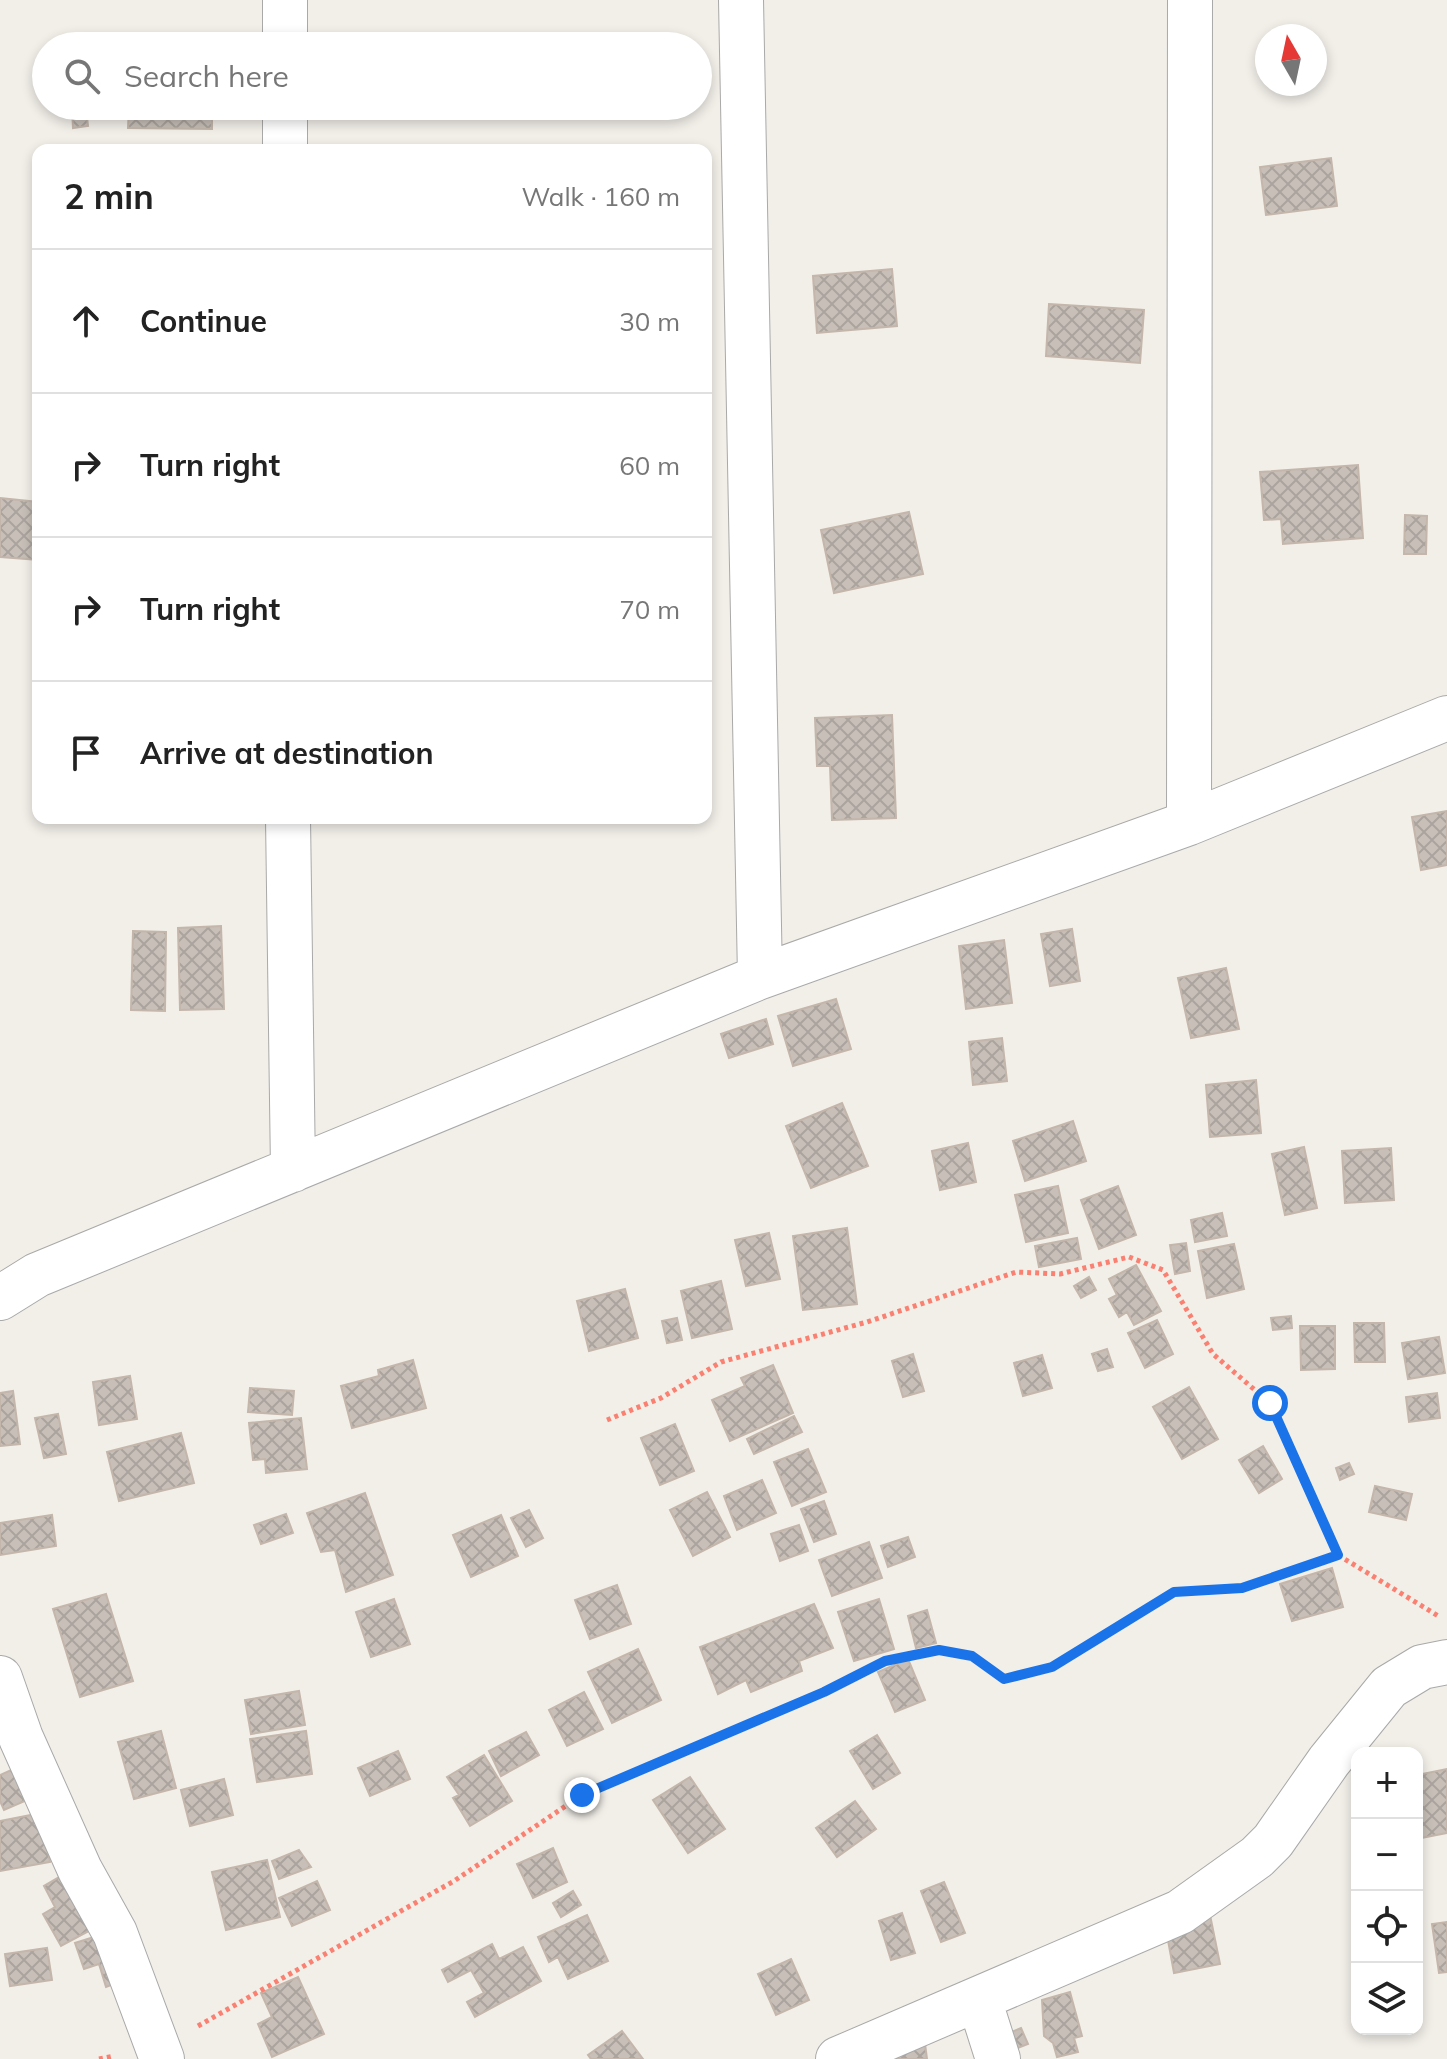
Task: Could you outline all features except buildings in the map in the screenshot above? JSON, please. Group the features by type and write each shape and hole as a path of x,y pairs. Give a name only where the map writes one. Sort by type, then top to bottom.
{"street":[{"path":"285,0 285,32"},
{"path":"741,0 760,977"},
{"path":"1189,823 1190,0"},
{"path":"285,120 285,144"},
{"path":"0,1298 18,1270 293,1170 760,977 1189,823 1447,718"},
{"path":"288,824 293,1170"},
{"path":"838,2059 1180,1912 1206,1896 1273,1841 1329,1761 1389,1687 1422,1667 1447,1662"},
{"path":"0,1678 21,1738 80,1870 118,1939 160,2054"},
{"path":"979,1999 998,2059"}],"path":[{"path":"607,1420 661,1398 721,1362 867,1322 1016,1272 1060,1274 1129,1257 1163,1270 1213,1354 1270,1403 1338,1555 1447,1621"},
{"path":"99,2059 160,2054 454,1881 582,1795 824,1692 885,1661 939,1650 972,1656 1004,1679 1052,1667 1174,1592 1242,1588 1338,1555"}],"route":[{"path":"582,1795 824,1692 885,1661 939,1650 972,1656 1004,1679 1052,1667 1174,1592 1242,1588 1338,1555 1270,1403"}]}
